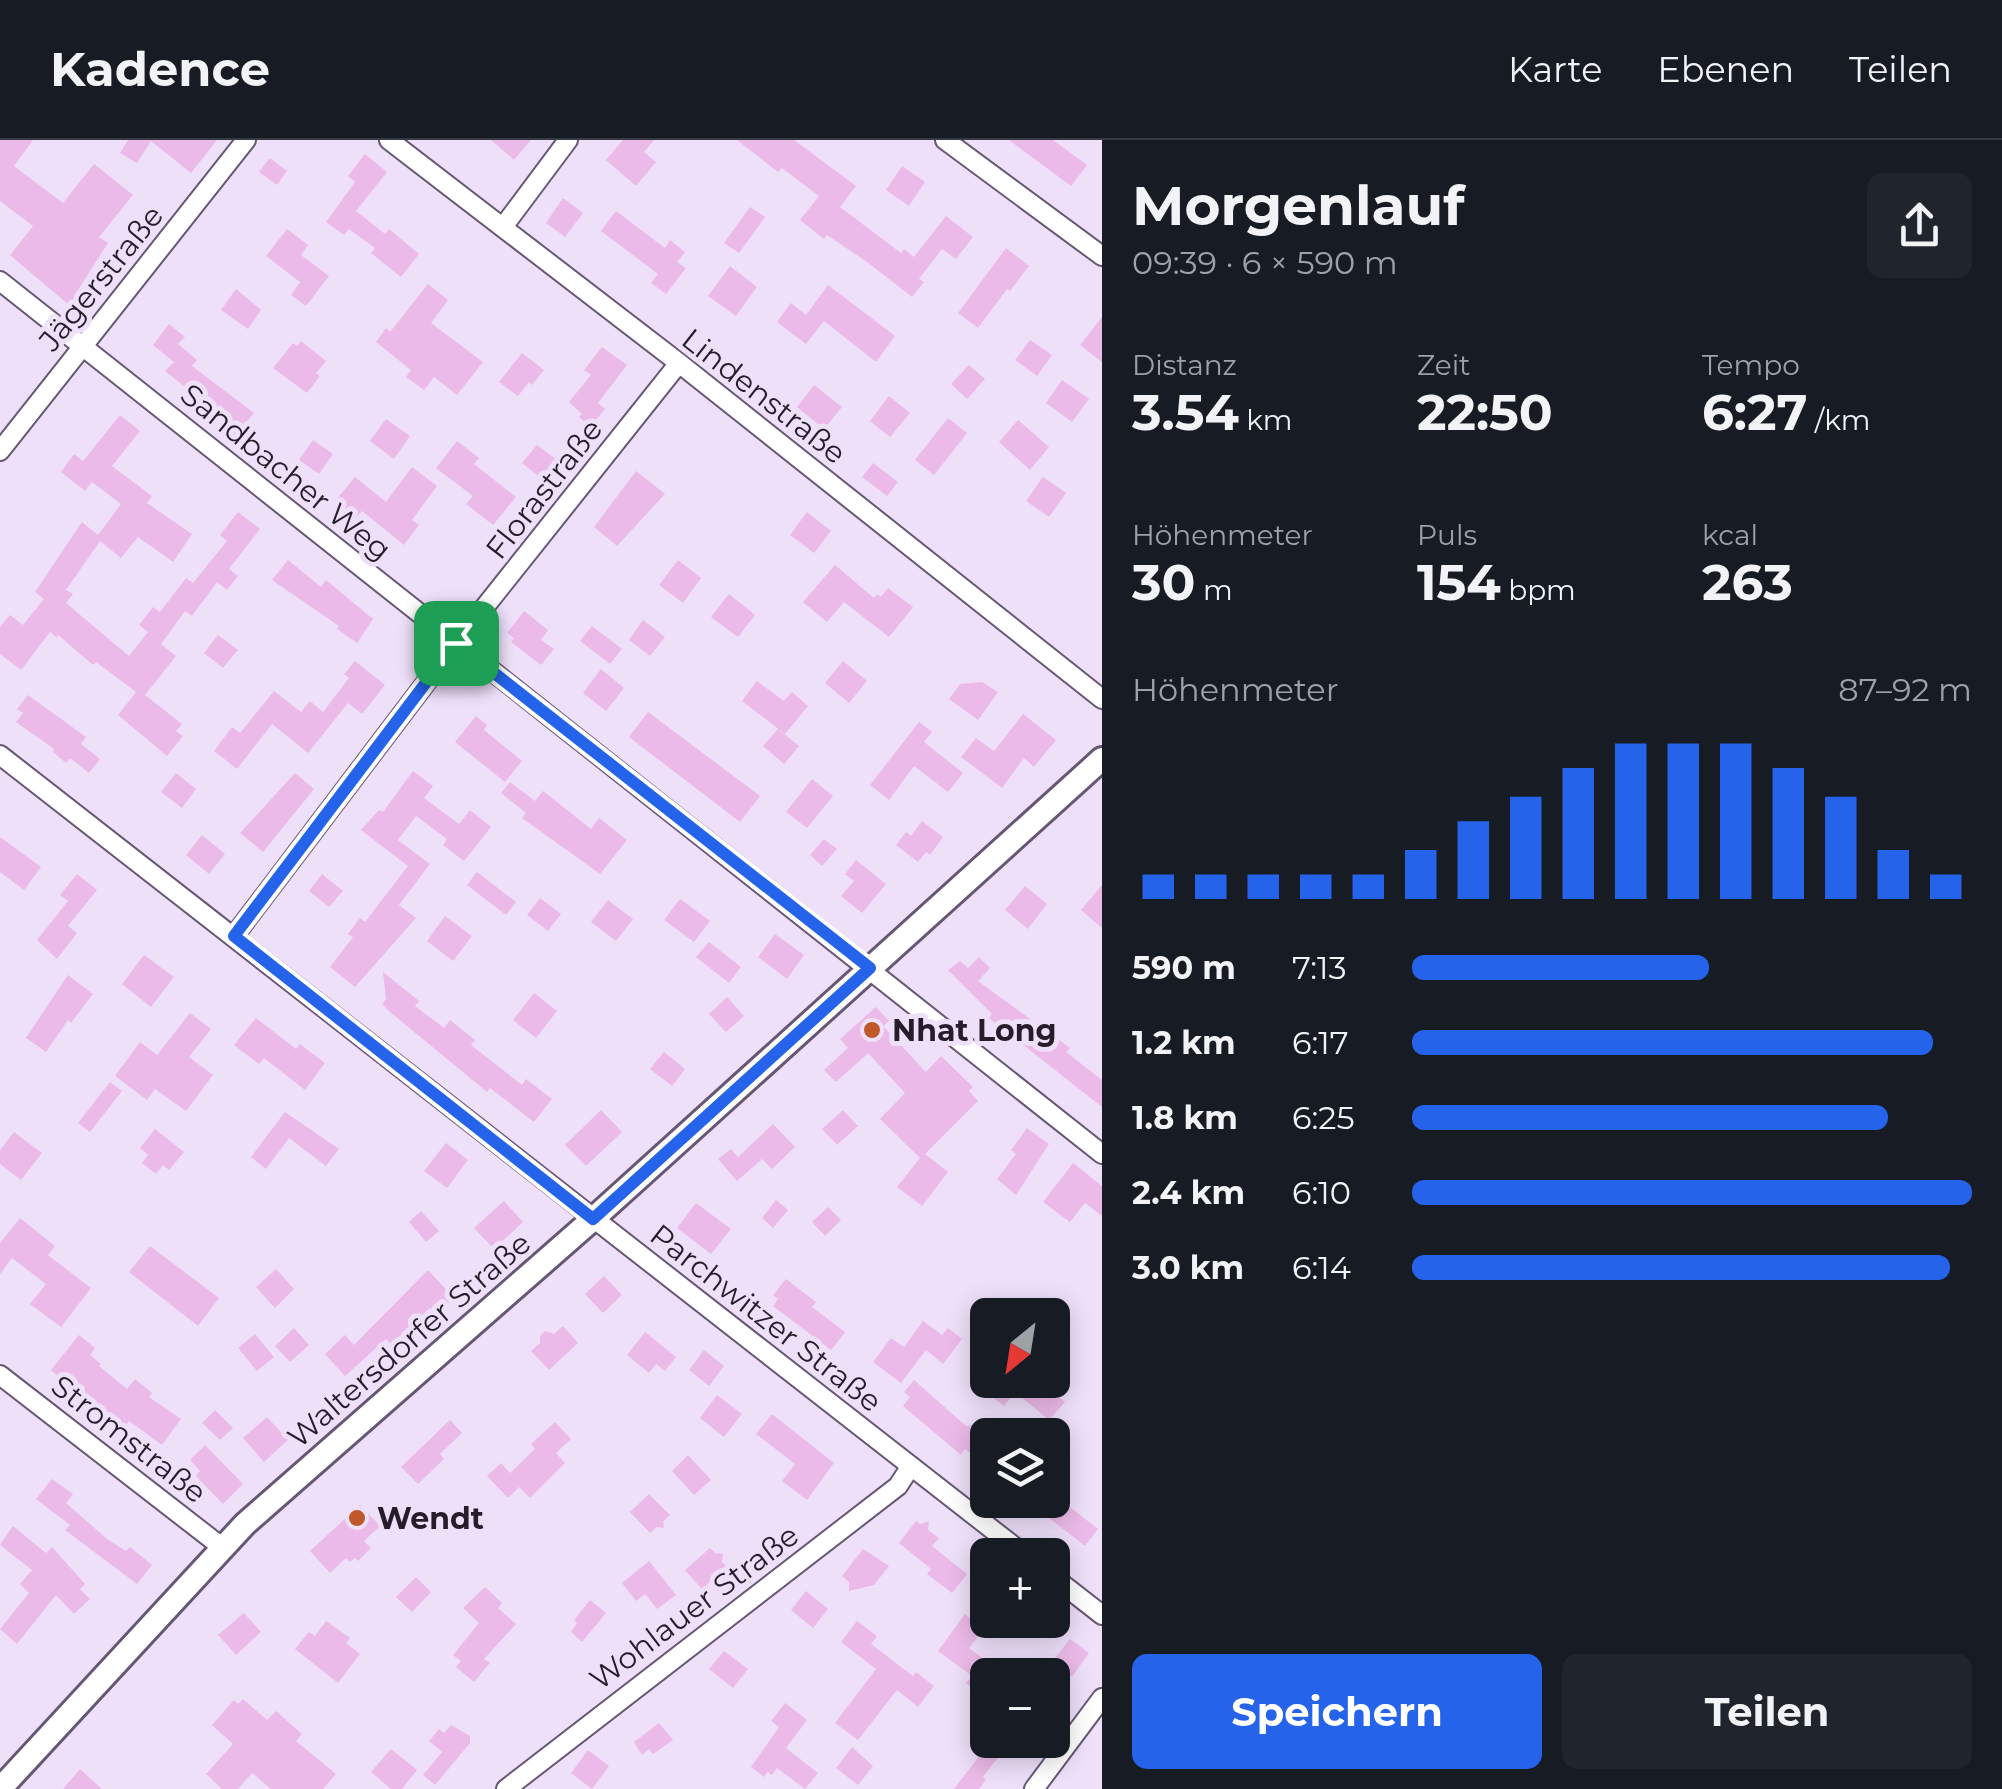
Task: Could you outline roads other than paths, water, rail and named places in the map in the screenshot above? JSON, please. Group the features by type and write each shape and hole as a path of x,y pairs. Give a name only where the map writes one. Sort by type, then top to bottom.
{"street":[{"name":"Jägerstraße","path":"0,451 246,140"},
{"name":"Lindenstraße","path":"389,140 679,363 1102,700"},
{"path":"503,227 568,140"},
{"path":"945,140 1102,256"},
{"name":"Sandbacher Weg","path":"0,281 1102,1154"},
{"name":"Florastraße","path":"234,936 456,643 679,363"},
{"name":"Parchwitzer Straße","path":"0,754 1003,1538"},
{"name":"Waltersdorfer Straße","path":"0,1788 224,1548 311,1465 593,1219 1102,759"},
{"name":"Stromstraße","path":"0,1375 224,1548"},
{"name":"Wohlauer Straße","path":"506,1789 898,1486 911,1466"},
{"path":"1070,1590 1102,1615"},
{"path":"1034,1789 1102,1698"}],"place":[{"name":"Nhat Long","path":"872,1030"},
{"name":"Wendt","path":"357,1518"}]}
